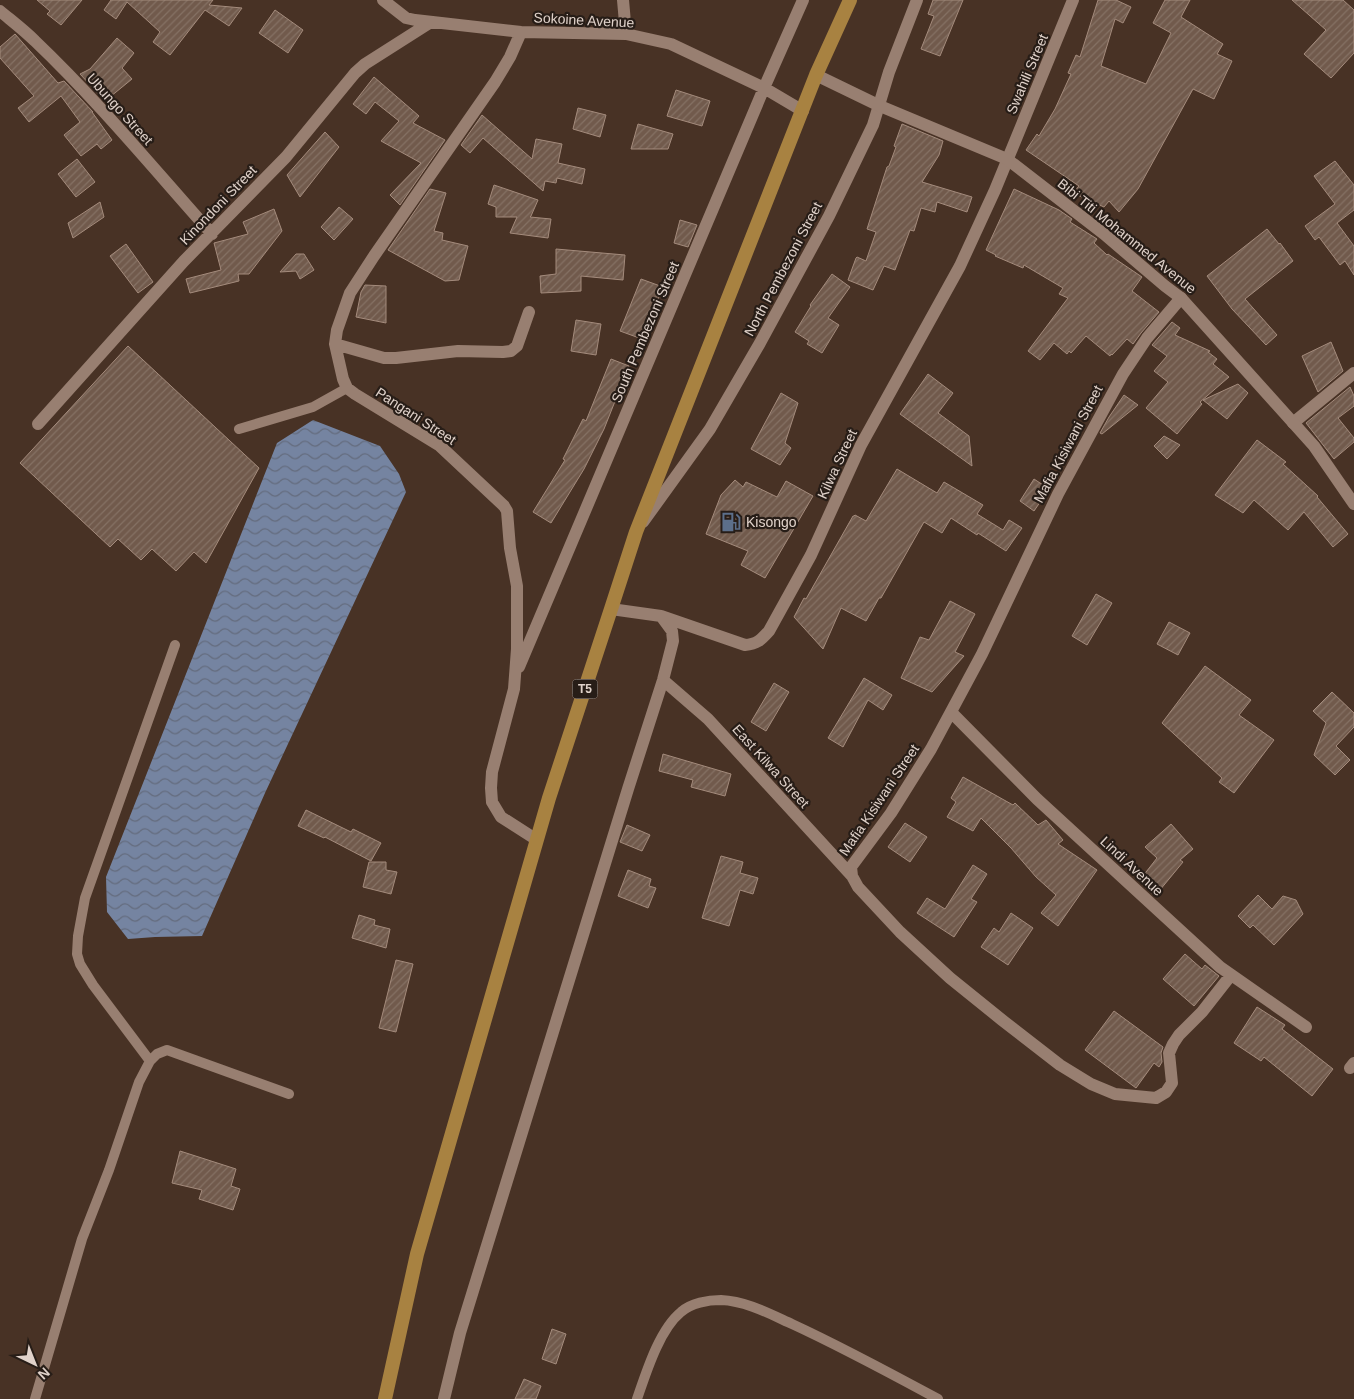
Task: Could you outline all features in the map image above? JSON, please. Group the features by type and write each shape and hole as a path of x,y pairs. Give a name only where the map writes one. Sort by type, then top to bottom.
{"highway":[{"name":"T5","path":"385,1399 417,1254 549,798 636,532 816,75 850,0"}],"street":[{"name":"Sokoine Avenue","path":"383,0 406,18 431,22 521,32 626,34 672,44 764,88 803,111"},
{"path":"623,0 626,34"},
{"name":"South Pembezoni Street","path":"515,677 803,0"},
{"name":"North Pembezoni Street","path":"636,532 710,429 829,216 873,125 889,72 917,0"},
{"name":"Swahili Street","path":"1007,159 1074,0"},
{"name":"Ubungo Street","path":"0,11 34,40 71,78 212,234"},
{"name":"Kinondoni Street","path":"38,424 184,262 286,157 355,74 365,64 431,22"},
{"path":"347,388 335,344 337,330 350,293 495,82 510,57 521,32"},
{"name":"Bibi Titi Mohammed Avenue","path":"816,75 880,106 1007,159 1104,234 1181,298 1314,446 1354,504"},
{"name":"Kilwa Street","path":"611,610 661,616 745,645 753,644 763,639 811,556 861,446 960,266 1007,159"},
{"name":"Mafia Kisiwani Street","path":"1181,298 1147,338 1122,374 1058,494 982,654 931,749 891,813 851,867 852,876 858,887 900,932 950,978 1060,1064 1091,1084 1115,1094 1156,1098 1166,1092 1172,1082 1170,1054 1173,1044 1179,1035 1202,1012 1231,975"},
{"path":"335,344 384,358 458,351 511,351 518,346 529,312"},
{"path":"1293,423 1354,373"},
{"name":"Pangani Street","path":"347,388 440,446 507,511 510,548 517,586 517,649 514,689 492,772 492,802 501,817 537,840"},
{"path":"444,1399 462,1323 663,680 673,641 672,631 661,616"},
{"name":"East Kilwa Street","path":"663,680 708,719 852,876"},
{"name":"Lindi Avenue","path":"951,712 1037,800 1220,967 1306,1027"}],"lane":[{"path":"239,429 313,407 347,388"},
{"path":"150,1061 93,985 80,964 77,945 85,898 176,645"},
{"path":"35,1399 82,1239 109,1170 139,1082 150,1061 158,1054 167,1050 289,1094"},
{"path":"636,1399 652,1357 670,1324 682,1311 702,1302 721,1300 757,1309 820,1337 938,1399"}],"water":[{"path":"313,420 380,446 399,474 406,492 265,793 202,936 128,939 107,912 106,877 277,443"}],"building":[{"path":"37,0 82,0 61,25 47,14 50,11"},
{"path":"111,0 213,0 209,5 242,8 229,26 205,10 170,55 153,42 160,32 127,2 116,19 104,10"},
{"path":"933,0 963,0 940,56 921,49 934,16 928,14"},
{"path":"1098,0 1116,0 1131,7 1123,23 1115,19 1101,66 1146,84 1171,33 1153,23 1165,0 1190,0 1181,17 1223,44 1217,54 1232,61 1214,99 1193,89 1138,189 1119,212 1109,201 1104,207 1073,193 1079,186 1026,150 1037,134 1039,136 1055,109 1071,74 1068,73 1076,55 1080,57"},
{"path":"1292,0 1343,0 1354,10 1354,53 1331,78 1304,54 1326,30"},
{"path":"275,10 303,30 288,53 259,33"},
{"path":"15,34 58,83 64,81 93,112 112,140 101,149 97,144 81,156 64,135 80,122 61,96 29,122 18,108 34,96 0,58 0,47"},
{"path":"117,38 134,53 122,68 132,79 105,101 80,74 90,69"},
{"path":"374,77 419,116 413,123 445,140 400,205 390,195 421,163 381,141 399,121 375,102 366,114 353,104"},
{"path":"676,90 710,101 702,126 667,116"},
{"path":"578,108 606,115 600,137 573,129"},
{"path":"482,115 532,159 536,139 562,144 558,163 585,169 582,184 557,178 556,183 545,181 543,191 483,138 470,153 461,145"},
{"path":"638,124 673,134 668,149 631,149"},
{"path":"902,124 943,141 939,155 922,182 972,197 967,212 937,202 935,212 921,208 914,231 910,230 895,270 884,266 873,290 848,280 856,258 866,261 876,232 867,229 887,167 896,147 894,146"},
{"path":"325,132 339,147 300,197 287,175"},
{"path":"77,159 95,182 76,197 58,174"},
{"path":"1335,161 1354,185 1354,210 1337,223 1354,246 1354,275 1345,261 1340,265 1319,237 1315,240 1305,226 1335,204 1314,176"},
{"path":"494,185 538,200 530,217 551,219 548,238 510,233 517,217 496,217 496,207 488,204"},
{"path":"430,189 446,193 434,231 443,233 442,240 468,246 459,280 445,281 388,250"},
{"path":"1014,189 1059,210 1072,219 1070,222 1097,239 1094,243 1107,255 1142,277 1132,291 1159,312 1133,344 1127,339 1110,356 1086,336 1071,353 1069,351 1067,354 1054,343 1040,360 1028,351 1068,298 1059,294 1063,288 1024,265 1023,268 986,250"},
{"path":"100,202 104,217 73,238 68,223"},
{"path":"339,207 353,219 334,240 321,227"},
{"path":"274,209 282,231 249,274 238,274 239,281 190,293 186,279 221,270 214,243 248,234 243,222"},
{"path":"680,220 697,225 688,247 674,243"},
{"path":"1267,229 1293,261 1245,299 1277,335 1266,345 1232,309 1207,276"},
{"path":"126,244 153,282 138,293 110,256"},
{"path":"556,249 625,255 623,280 581,276 581,291 541,293 540,276 556,274"},
{"path":"296,254 304,254 314,270 300,279 296,271 280,272"},
{"path":"832,274 850,287 828,318 839,325 822,353 807,344 809,341 795,332 810,305"},
{"path":"641,279 663,287 642,339 620,331"},
{"path":"365,285 386,286 386,323 356,317 361,292"},
{"path":"576,320 601,324 596,355 571,351"},
{"path":"1172,322 1180,328 1175,335 1210,351 1208,352 1217,359 1213,364 1229,377 1200,402 1202,404 1177,434 1146,408 1168,382 1154,371 1167,356 1152,345"},
{"path":"1331,342 1343,371 1318,392 1302,356"},
{"path":"128,346 259,468 206,563 194,552 176,571 152,549 141,560 118,539 110,547 20,463"},
{"path":"611,359 629,366 604,429 584,469 551,523 533,512 565,460 563,459 583,419 586,421"},
{"path":"928,374 953,393 938,413 969,436 972,466 900,414"},
{"path":"1238,384 1248,393 1227,419 1203,400"},
{"path":"1350,387 1354,396 1354,406 1338,418 1354,438 1354,442 1334,459 1306,423"},
{"path":"781,393 798,403 785,443 791,448 780,465 751,449"},
{"path":"1124,395 1138,405 1102,434 1100,433 1109,417"},
{"path":"1164,436 1180,445 1167,459 1154,446"},
{"path":"1257,440 1286,462 1283,464 1318,496 1348,534 1333,547 1304,512 1288,530 1254,500 1243,513 1215,495"},
{"path":"897,469 937,493 944,482 983,505 977,514 1003,530 1009,520 1022,528 1006,551 951,518 942,533 924,522 866,621 841,608 823,649 794,617 853,516 855,515 866,521"},
{"path":"1034,479 1049,489 1034,511 1020,501"},
{"path":"735,480 743,487 746,482 777,497 786,481 813,496 765,578 741,565 748,551 706,534 721,495"},
{"path":"1096,594 1112,603 1087,645 1072,636"},
{"path":"950,601 975,614 955,652 964,656 932,692 901,678 920,637 929,640"},
{"path":"1169,622 1190,633 1178,655 1157,644"},
{"path":"1205,666 1251,700 1239,715 1274,740 1234,793 1219,782 1222,778 1162,723"},
{"path":"864,678 892,695 883,710 868,700 843,747 828,738"},
{"path":"774,683 789,692 766,731 751,722"},
{"path":"1332,692 1354,713 1354,727 1336,746 1350,760 1335,775 1314,755 1326,723 1313,711"},
{"path":"663,754 731,774 725,796 691,787 693,780 659,771"},
{"path":"963,777 1013,805 1015,803 1038,825 1046,820 1063,840 1058,844 1097,870 1058,926 1041,913 1056,895 1036,877 981,818 973,831 947,817 956,802 951,798"},
{"path":"306,810 351,832 353,829 381,843 371,861 325,837 298,826"},
{"path":"905,823 927,837 910,862 888,847"},
{"path":"1171,824 1193,849 1180,860 1183,862 1155,896 1139,881 1157,858 1145,847"},
{"path":"627,825 650,835 642,851 620,842"},
{"path":"721,856 743,862 740,873 758,878 753,894 740,890 729,926 702,918"},
{"path":"369,862 386,862 386,870 397,872 391,894 363,887"},
{"path":"973,865 987,874 971,899 977,902 954,937 917,913 927,898 945,909"},
{"path":"628,870 651,879 649,886 656,888 648,908 618,896"},
{"path":"1258,895 1272,909 1283,896 1296,900 1303,914 1274,945 1253,925 1250,928 1238,916"},
{"path":"1011,913 1033,928 1008,965 981,947 994,928 999,932"},
{"path":"359,915 375,920 374,925 390,929 386,948 352,938"},
{"path":"1185,954 1202,969 1205,965 1219,976 1194,1006 1163,979"},
{"path":"396,960 413,964 396,1032 379,1028"},
{"path":"1257,1007 1285,1025 1282,1029 1333,1069 1312,1096 1264,1057 1261,1061 1234,1043"},
{"path":"1114,1011 1163,1047 1161,1053 1162,1062 1159,1067 1154,1063 1136,1088 1085,1050"},
{"path":"180,1151 236,1169 231,1186 240,1189 233,1210 199,1199 202,1190 172,1183"},
{"path":"552,1329 566,1334 556,1364 542,1359"},
{"path":"524,1379 541,1386 536,1399 515,1399"}],"place":[{"name":"Kisongo","path":"731,522"}]}
